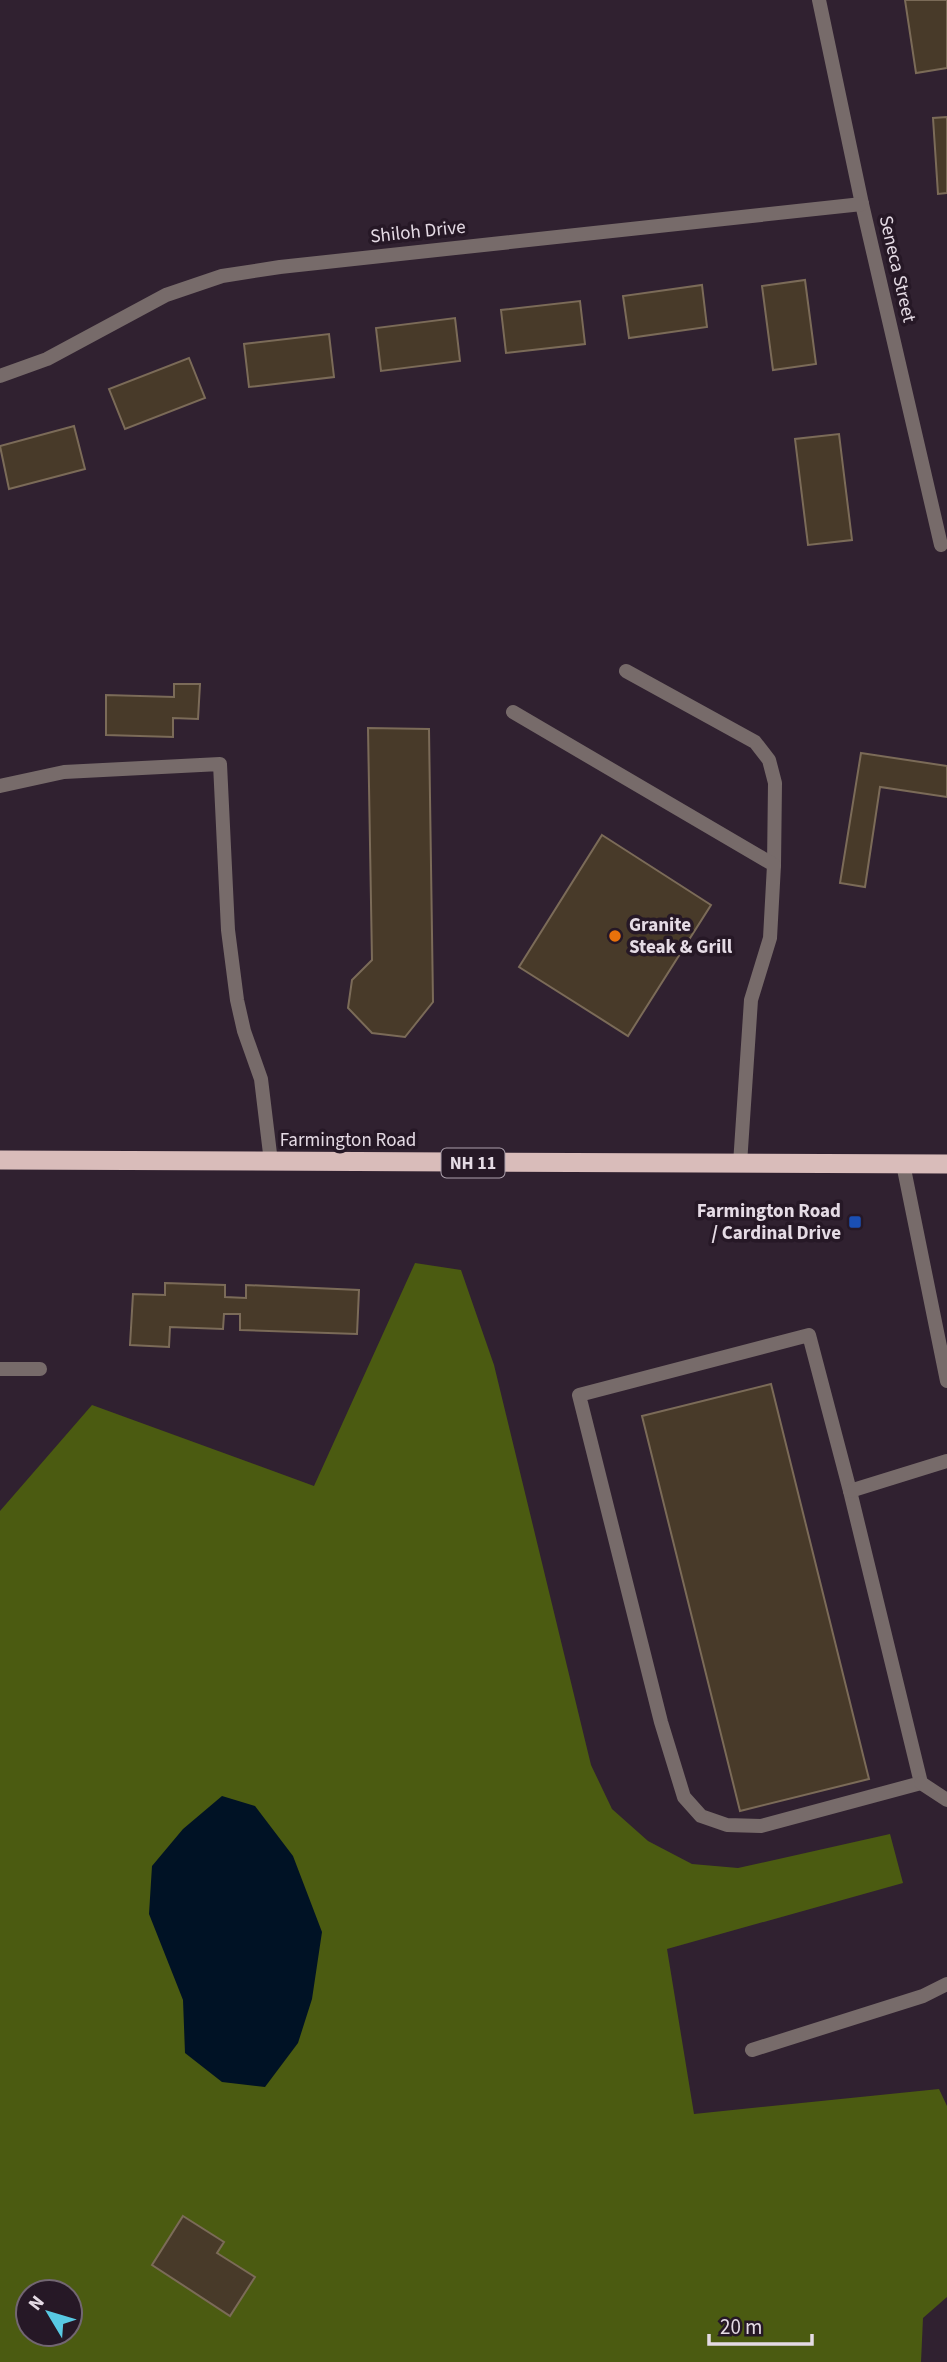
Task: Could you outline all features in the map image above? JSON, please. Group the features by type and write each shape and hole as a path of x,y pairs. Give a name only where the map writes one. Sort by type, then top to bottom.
{"highway":[{"name":"Farmington Road","path":"0,1160 947,1164"}],"street":[{"name":"Seneca Street","path":"818,0 941,545"},
{"name":"Shiloh Drive","path":"0,376 47,359 166,295 222,276 294,265 862,204"},
{"path":"626,671 755,742 769,760 775,783 770,938 751,1000 740,1164"},
{"path":"513,712 774,865"},
{"path":"0,786 64,772 220,764 228,930 244,1031 261,1079 271,1162"},
{"path":"903,1164 947,1381"},
{"path":"921,1783 761,1826 727,1825 701,1816 684,1797 661,1722 579,1395 809,1335 921,1783 947,1800"},
{"path":"0,1369 40,1369"},
{"path":"850,1491 947,1461"},
{"path":"752,2050 923,1996 947,1984"}],"green space":[{"path":"415,1263 461,1270 494,1365 591,1765 612,1809 648,1841 692,1864 738,1868 890,1834 903,1883 667,1949 694,2114 939,2089 947,2106 947,2297 923,2318 921,2362 0,2362 0,1511 92,1405 314,1486"}],"water":[{"path":"222,1796 255,1806 293,1856 322,1932 312,1999 298,2043 265,2087 222,2082 185,2053 183,2000 149,1914 152,1866 183,1829"}],"building":[{"path":"905,0 947,0 947,68 916,73"},
{"path":"947,117 947,193 938,194 933,118"},
{"path":"805,280 816,364 773,370 762,286"},
{"path":"702,285 707,327 629,338 623,296"},
{"path":"580,301 585,344 506,353 501,310"},
{"path":"455,318 460,361 381,371 376,328"},
{"path":"329,334 334,377 249,387 244,344"},
{"path":"189,358 205,398 125,429 109,389"},
{"path":"74,426 85,469 9,489 0,446"},
{"path":"839,434 852,540 808,545 795,439"},
{"path":"174,684 200,684 198,719 173,718 173,737 106,735 106,695 174,697"},
{"path":"368,728 429,729 433,1002 405,1037 372,1033 348,1008 352,980 372,960"},
{"path":"861,753 947,766 947,797 880,787 865,887 840,883"},
{"name":"Granite Steak & Grill","path":"602,835 711,905 628,1036 519,967"},
{"path":"165,1283 225,1285 225,1297 246,1298 246,1285 359,1290 357,1334 240,1330 240,1314 224,1314 223,1329 170,1327 169,1347 130,1345 133,1294 165,1295"},
{"path":"771,1384 869,1779 740,1811 642,1416"},
{"path":"183,2216 224,2242 217,2253 255,2277 230,2316 152,2265"}],"place":[{"name":"Granite Steak & Grill","path":"615,936"},
{"name":"Farmington Road / Cardinal Drive","path":"855,1222"}]}
